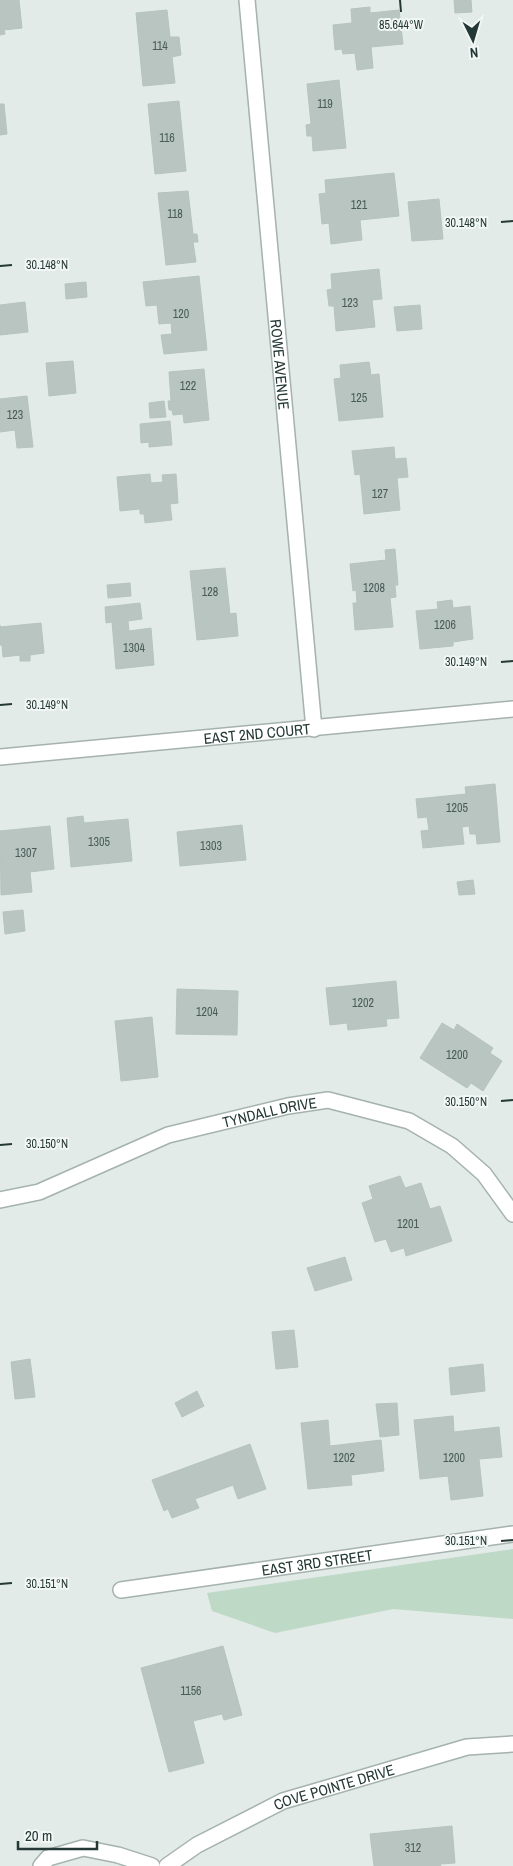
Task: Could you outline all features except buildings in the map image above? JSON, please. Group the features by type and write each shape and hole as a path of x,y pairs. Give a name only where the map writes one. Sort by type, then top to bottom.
{"street":[{"name":"ROWE AVENUE","path":"247,0 314,729"},
{"name":"EAST 2ND COURT","path":"0,757 513,709"},
{"name":"TYNDALL DRIVE","path":"0,1200 39,1192 168,1136 288,1106 328,1100 409,1122 452,1146 484,1174 513,1214"},
{"name":"EAST 3RD STREET","path":"121,1590 513,1534"},
{"name":"COVE POINTE DRIVE","path":"168,1866 196,1844 283,1801 467,1748 513,1744"},
{"path":"41,1866 48,1858 83,1848 118,1855 152,1866"}],"green space":[{"path":"513,1549 513,1619 393,1609 275,1633 212,1611 207,1593"}]}
